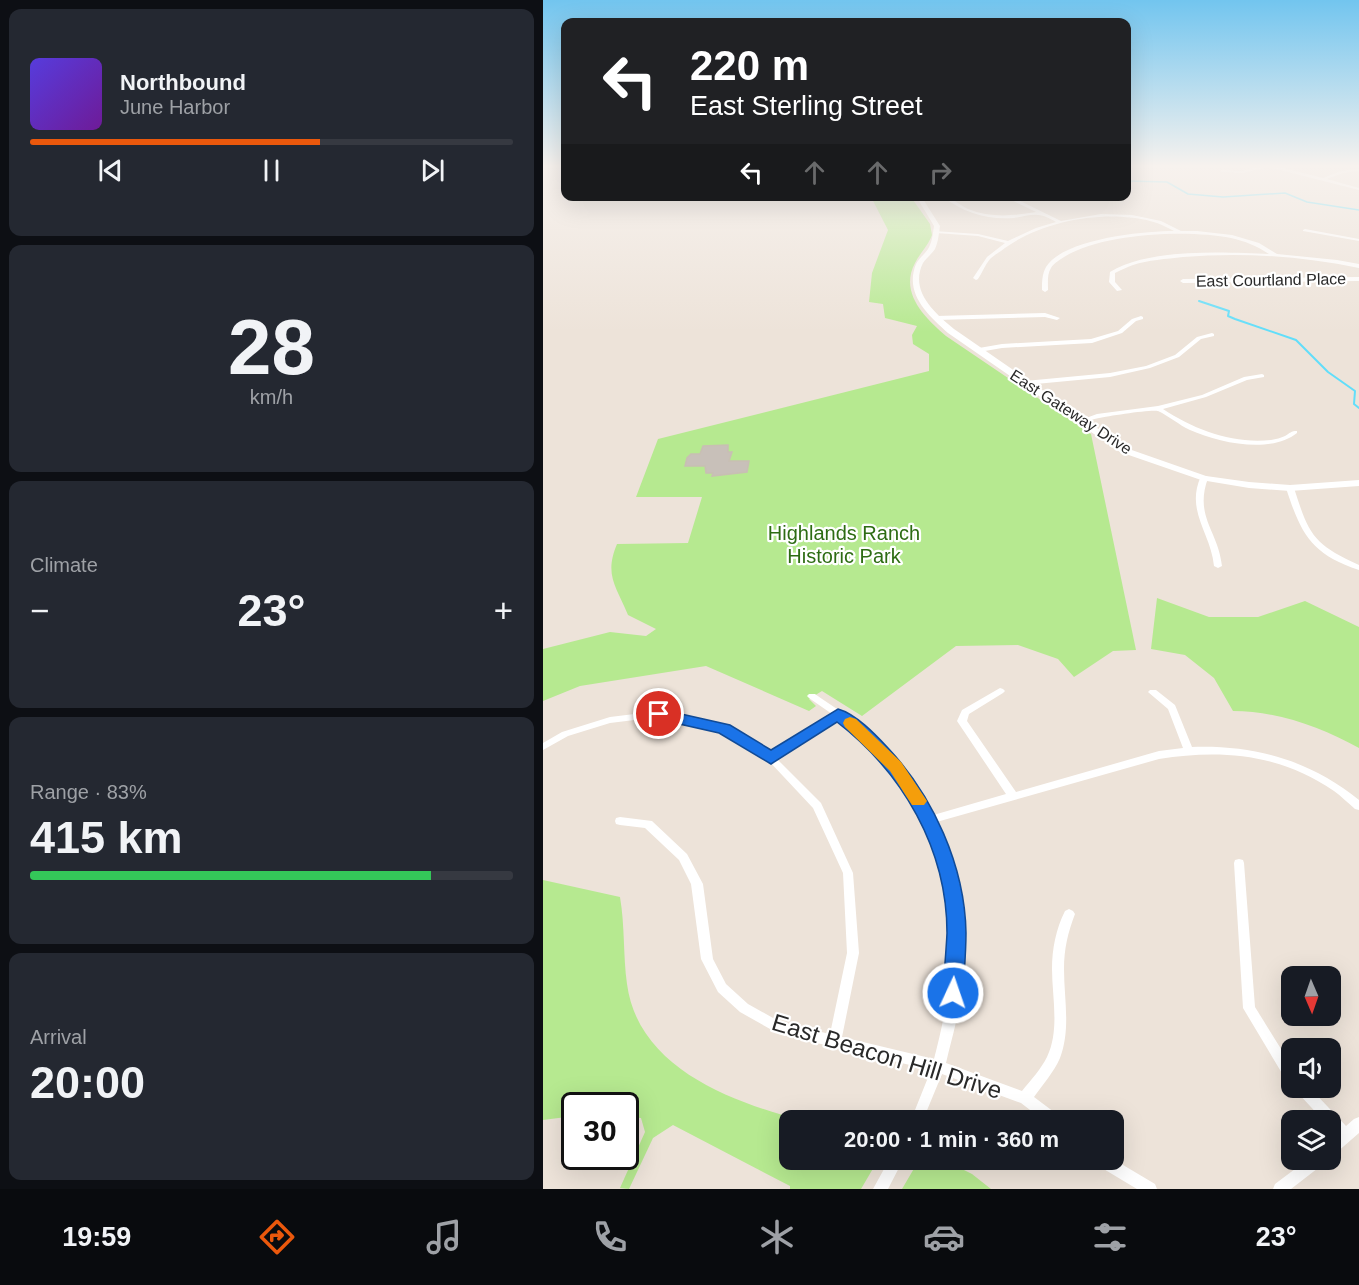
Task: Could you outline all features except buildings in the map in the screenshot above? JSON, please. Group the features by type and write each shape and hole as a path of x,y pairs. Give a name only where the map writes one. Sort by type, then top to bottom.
{"street":[{"path":"934,220 937,226 936,234"},
{"path":"1056,220 1061,223"},
{"path":"976,279 980,266 1002,245 1061,223 1076,220"},
{"path":"1155,220 1163,222 1181,234"},
{"path":"1305,230 1359,240"},
{"path":"936,234 978,235 1009,242"},
{"path":"936,234 1002,245"},
{"name":"East Gateway Drive","path":"936,234 933,247 920,263 916,279 920,298 936,318 951,331 1123,450 1204,478 1290,488 1359,483"},
{"path":"1045,290 1044,277 1049,265 1076,247 1101,240 1181,234 1243,238 1271,250 1275,255"},
{"path":"1119,290 1112,282 1113,272 1140,260 1169,257 1275,255 1331,259 1359,266"},
{"name":"East Courtland Place","path":"1183,281 1359,279"},
{"path":"936,318 1045,315 1057,318"},
{"path":"979,350 1002,346 1092,341 1120,332 1134,320 1141,318"},
{"path":"1025,383 1110,375 1148,367 1177,356 1200,338 1212,335"},
{"path":"1081,421 1097,416 1158,408 1204,396 1246,378 1262,376"},
{"path":"1158,408 1195,430 1229,439 1272,441 1290,438 1295,432"},
{"path":"1204,478 1198,498 1208,532 1218,552 1218,566"},
{"path":"1290,488 1302,528 1325,552 1359,568"},
{"path":"1000,691 965,712 962,721 1013,796"},
{"path":"1153,692 1172,707 1188,749"},
{"path":"812,696 870,739 895,767 929,820 947,870 956,932 953,993 938,1066 921,1110"},
{"path":"543,747 565,734 611,720 659,714 724,729 771,758 817,806 848,873 853,953 835,1040"},
{"path":"771,758 838,715"},
{"path":"929,820 1188,749 1248,752 1277,760 1320,778 1359,806"},
{"name":"East Beacon Hill Drive","path":"620,821 648,824 683,857 697,884 707,959 722,988 744,1008 779,1028 938,1066 1025,1098 1040,1110"},
{"path":"1239,863 1249,1008 1281,1060"},
{"path":"1025,1098 1054,1057 1059,1033 1057,970 1060,933 1069,914"},
{"path":"1311,1098 1345,1135"},
{"path":"1341,1139 1359,1124"},
{"path":"880,1189 890,1170"},
{"path":"1118,1170 1150,1189"},
{"path":"1280,1189 1304,1170"}],"green space":[{"name":"Highlands Ranch Historic Park","path":"883,220 928,220 932,235 915,263 910,285 912,295 923,313 946,336 1091,434 1136,650 1113,651 1074,677 1058,659 1018,645 956,646 862,716 822,691 809,699 816,706 809,711 706,666 580,686 543,701 543,649 610,632 646,636 656,629 628,615 613,580 612,564 617,544 688,543 702,497 636,497 658,439 929,371 929,354 913,344 912,335 917,326 885,318 883,304 869,302 872,273 888,230"},
{"path":"1157,598 1209,617 1258,617 1305,601 1359,627 1359,748 1329,733 1282,717 1233,711 1214,678 1185,655 1151,649"},
{"path":"543,880 620,897 627,984 635,1013 649,1038 669,1059 692,1077 746,1103 779,1113 779,1170 872,1170 861,1189 790,1189 790,1186 673,1125 653,1138 639,1168 639,1145 645,1132 639,1118 639,1092 561,1092 561,1118 543,1120"},
{"path":"628,1170 638,1170 629,1189 620,1188"},
{"path":"913,1170 964,1170 991,1189 902,1189"}],"waterway":[{"path":"1199,301 1229,311 1228,316 1235,319 1296,340 1328,372 1355,391 1354,404 1359,408"}],"slow traffic":[{"path":"850,723 870,739 895,767 918,801"}],"route":[{"path":"659,714 724,729 771,758 838,715 870,739 895,767 918,800 942,852 952,891 956,932 953,993"}]}
